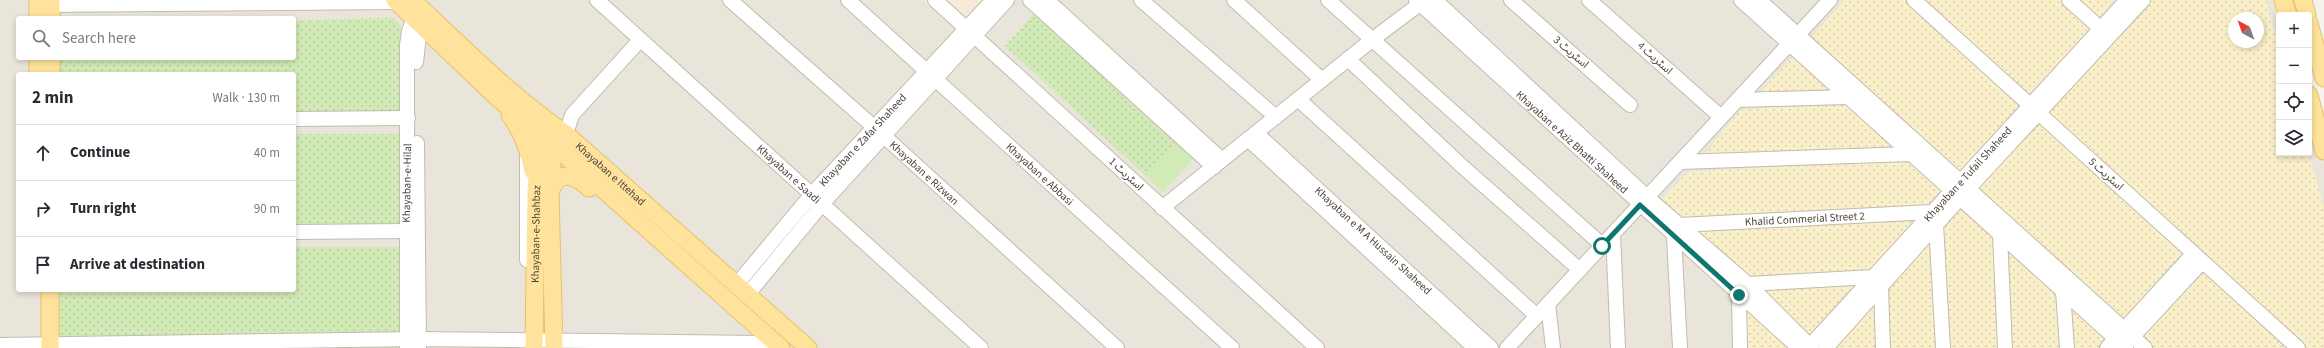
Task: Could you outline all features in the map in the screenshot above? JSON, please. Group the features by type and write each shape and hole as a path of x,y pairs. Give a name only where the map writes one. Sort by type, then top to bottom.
{"main road":[{"path":"2283,0 2287,12"},
{"path":"2303,0 2306,12"},
{"name":"Khayaban e Ittehad","path":"401,1 420,23 500,100 549,134 566,134 808,348"},
{"name":"Khayaban e Ittehad","path":"401,1 486,68 613,198 770,346"},
{"path":"2312,34 2324,78"},
{"path":"38,60 38,72"},
{"path":"51,60 51,72"},
{"path":"500,100 520,128 527,146 548,188 566,176 576,177 599,197 613,198"},
{"path":"2312,106 2324,151"},
{"name":"Khayaban-e-Shahbaz","path":"549,134 548,188 557,345"},
{"name":"Khayaban-e-Shahbaz","path":"531,345 548,188"},
{"path":"39,292 44,347"},
{"path":"44,347 50,292"}],"street":[{"name":"Khayaban e Saadi","path":"597,0 981,348"},
{"name":"Khayaban e Rizwan","path":"730,0 879,132 1117,348"},
{"name":"Khayaban e Abbasi","path":"848,0 933,72 1232,348"},
{"name":"اسٹریٹ 1","path":"935,0 968,35 1317,348"},
{"name":"Khayaban e Zafar Shaheed","path":"742,289 812,194 879,132 968,35 993,0"},
{"path":"968,35 1007,0"},
{"path":"1030,0 1218,164"},
{"path":"1047,0 1218,164"},
{"path":"1142,0 1276,117"},
{"path":"1234,0 1322,80"},
{"path":"1328,0 1602,246"},
{"name":"Khayaban e Aziz Bhatti Shaheed","path":"1435,0 1676,231 1744,290 1807,348"},
{"name":"اسٹریٹ 3","path":"1511,0 1630,105"},
{"name":"اسٹریٹ 4","path":"1589,0 1721,117"},
{"path":"1741,0 1793,40 1960,189 2122,342"},
{"path":"1759,0 1793,40 1847,97 1911,154 1960,189 2000,234 2122,342 2145,348"},
{"path":"1507,348 1830,0"},
{"name":"اسٹریٹ 5","path":"1914,0 2298,348"},
{"path":"2068,0 2100,28"},
{"name":"Khayaban e Tufail Shaheed","path":"2034,108 2100,28 2127,0"},
{"name":"Khayaban e Tufail Shaheed","path":"1826,348 1877,282 1960,189 2034,108 2143,0"},
{"path":"45,8 401,1"},
{"path":"1162,208 1421,1"},
{"name":"Khayaban e Aziz Bhatti Shaheed","path":"1421,1 1644,201"},
{"path":"413,344 416,54 420,23"},
{"name":"Khayaban-e-Hilal","path":"413,344 406,232 408,39 420,23"},
{"path":"549,134 572,114 640,40"},
{"path":"1348,59 1463,166 1580,270"},
{"path":"1737,100 1847,97"},
{"path":"1298,99 1537,316"},
{"path":"566,134 572,114"},
{"path":"296,119 408,118"},
{"path":"742,289 822,204 879,132"},
{"name":"Khayaban e M A Hussain Shaheed","path":"1252,136 1475,348"},
{"name":"Khayaban e M A Hussain Shaheed","path":"1252,136 1491,348"},
{"path":"527,146 531,345"},
{"path":"1680,162 1911,154"},
{"path":"1934,218 1942,348"},
{"name":"Khalid Commerial Street 2","path":"1676,231 1934,218"},
{"path":"1676,231 1680,348"},
{"path":"296,232 406,232"},
{"path":"1613,234 1618,348"},
{"path":"2000,234 2004,348"},
{"path":"2122,342 2198,258"},
{"path":"1740,348 1744,290 1877,282 1883,348"},
{"name":"Khayaban e Tufail Shaheed","path":"1807,348 1877,282"},
{"path":"2063,291 2067,348"},
{"path":"1548,304 1553,348"},
{"path":"0,345 44,347 413,344 770,346"}],"shaded area":[{"path":"0,0 2275,0 2279,12 2276,12 2276,156 2312,156 2312,112 2324,149 2324,348 0,348"},
{"path":"923,0 988,0 959,32"}],"green space":[{"path":"1034,14 1177,142 1146,176 1005,46"},
{"path":"393,18 401,26 400,112 296,118 296,72 59,72 59,60 296,60 296,20"},
{"path":"296,134 406,134 406,235 296,234"},
{"path":"1177,142 1194,158 1163,192 1146,176"},
{"path":"296,247 400,247 400,348 56,343 55,292 296,292"}],"sand":[{"path":"1845,0 1906,0 2023,106 1959,174 1810,39"},
{"path":"1922,0 2061,0 2091,30 2027,96"},
{"path":"2077,0 2115,0 2097,19"},
{"path":"2151,0 2266,0 2276,36 2276,156 2310,156 2324,208 2324,348 2305,348 2049,113"},
{"path":"1794,56 1837,95 1757,95"},
{"path":"1849,102 1897,148 1702,157 1740,110"},
{"path":"2039,122 2186,255 2124,321 1977,190"},
{"path":"1909,158 1945,191 1927,209 1682,220 1661,201 1688,172"},
{"path":"1962,207 1995,236 1999,348 1949,348 1944,227"},
{"path":"1920,218 1871,270 1750,279 1696,230"},
{"path":"1933,237 1939,348 1888,348 1886,288"},
{"path":"2005,244 2057,291 2060,348 2010,348"},
{"path":"2202,269 2289,348 2150,348 2137,337"},
{"path":"1862,282 1810,334 1760,289"},
{"path":"1877,299 1878,348 1832,348"},
{"path":"2069,303 2107,339 2100,348 2071,348"},
{"path":"1745,306 1791,348 1745,348"}],"route":[{"path":"1602,246 1640,205 1739,295"}]}
